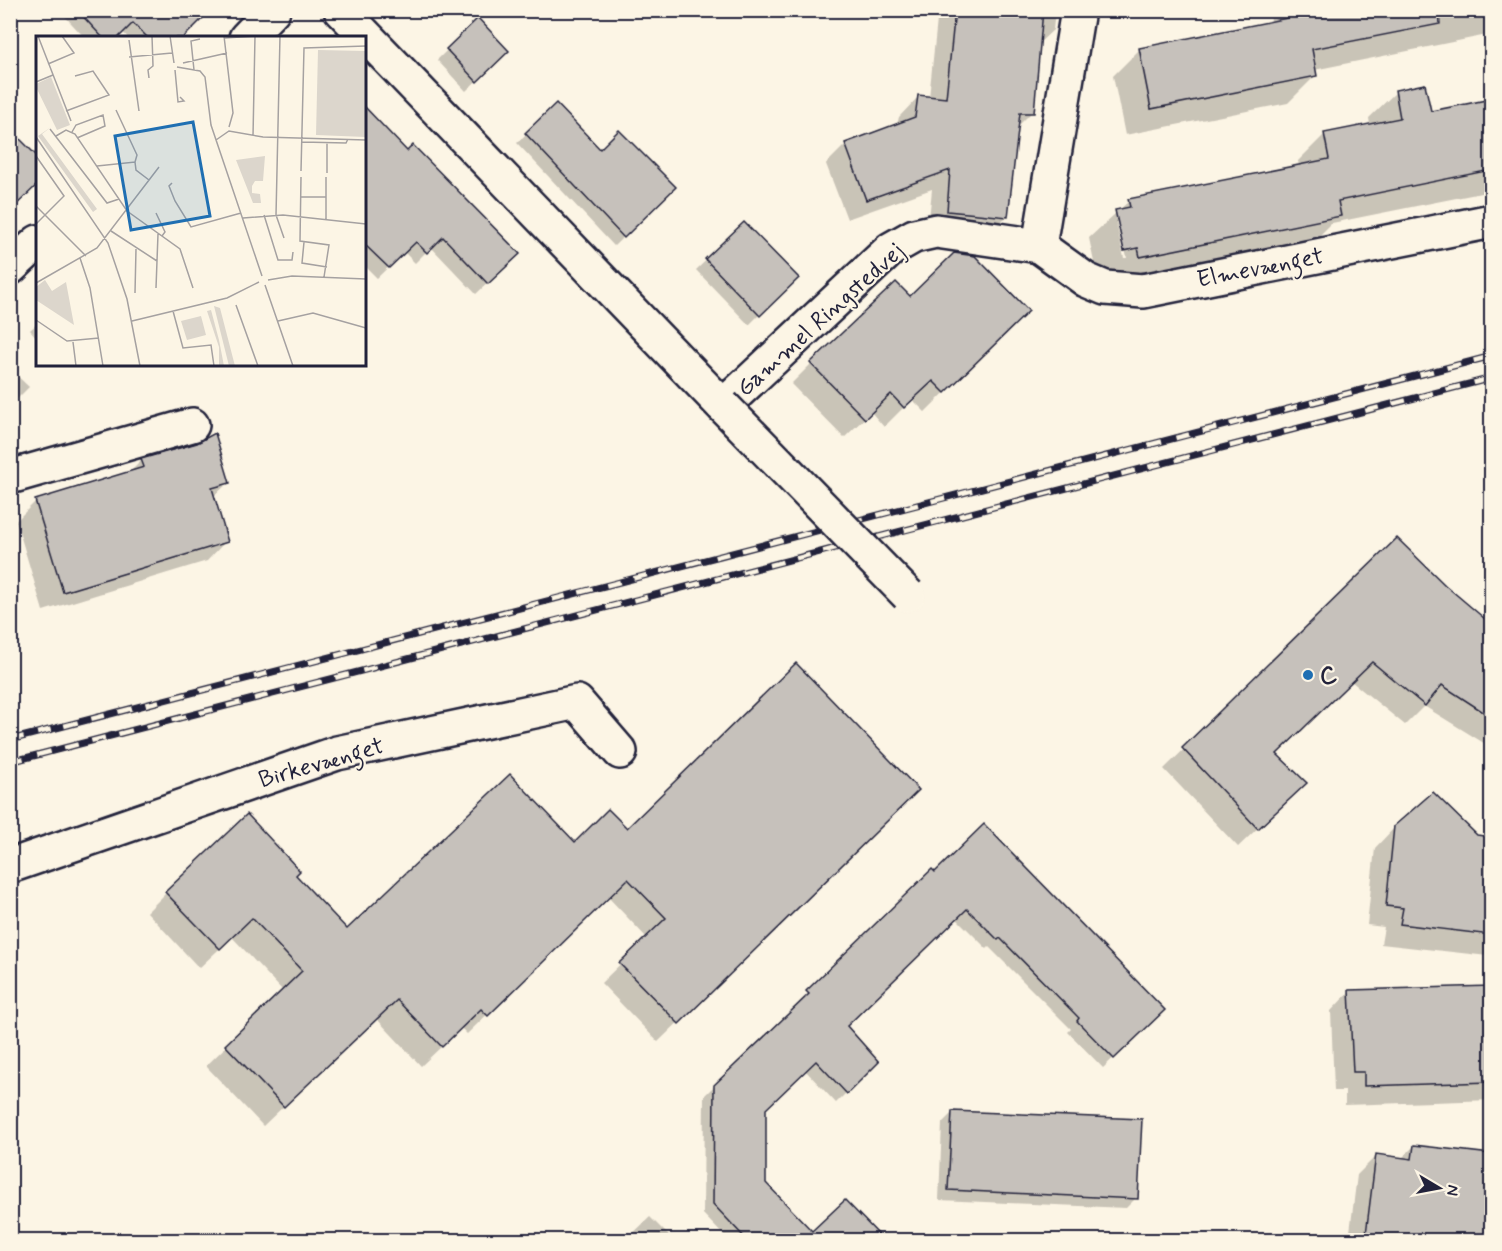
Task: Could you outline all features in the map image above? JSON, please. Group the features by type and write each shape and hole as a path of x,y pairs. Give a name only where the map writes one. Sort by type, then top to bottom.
{"street":[{"path":"248,36 273,10"},
{"name":"Gammel Ringstedvej","path":"341,10 908,595"},
{"path":"1039,246 1078,10"},
{"name":"Elmevænget","path":"1039,246 1086,280 1105,288 1143,291 1491,221"},
{"name":"Gammel Ringstedvej","path":"723,406 891,249 914,236 936,231 1039,246"},
{"path":"10,268 36,244"},
{"path":"10,477 192,425"},
{"name":"Birkevænget","path":"10,866 338,753 577,702 620,752"}],"building":[{"path":"77,10 211,10 185,36 146,36 133,23 120,36 101,36"},
{"path":"955,10 1043,10 1034,113 1020,113 1008,217 947,211 950,170 866,200 845,143 915,117 918,95 946,98"},
{"path":"1301,10 1439,10 1440,24 1312,49 1317,76 1151,109 1139,48 1302,15"},
{"path":"478,18 509,51 477,82 446,49"},
{"path":"1425,84 1431,111 1491,99 1491,170 1338,201 1341,216 1140,257 1138,248 1124,251 1115,210 1130,207 1128,199 1329,159 1324,133 1400,118 1395,90"},
{"path":"556,103 600,149 619,130 676,187 624,238 525,133"},
{"path":"366,108 407,151 413,145 520,254 488,284 443,237 427,253 416,242 389,268 366,246"},
{"path":"10,129 36,155 36,186 10,211"},
{"path":"744,222 799,278 760,316 705,259"},
{"path":"954,253 975,256 1029,311 945,393 933,381 904,408 891,394 865,419 810,363 896,282 910,296"},
{"path":"215,433 230,483 212,488 228,542 63,592 35,500 144,467 141,459 197,443"},
{"name":"C","path":"1397,538 1445,585 1491,624 1491,717 1442,685 1425,706 1372,662 1277,754 1307,783 1258,829 1182,748"},
{"path":"796,663 919,790 679,1024 619,963 666,918 628,879 488,1016 481,1009 442,1047 397,1000 284,1107 225,1045 302,971 252,918 220,949 165,892 247,814 300,871 296,875 347,929 510,774 575,842 608,809 627,828"},
{"path":"1433,792 1477,835 1491,837 1491,935 1400,924 1403,908 1386,906 1394,826"},
{"path":"984,824 1165,1010 1114,1059 1077,1021 1079,1018 1000,938 998,940 967,909 847,1026 879,1062 847,1094 816,1061 766,1109 766,1183 812,1231 845,1200 884,1240 747,1240 713,1204 714,1085 809,994 806,991 932,869 935,872"},
{"path":"1491,986 1491,1082 1364,1086 1364,1072 1353,1072 1349,990"},
{"path":"952,1111 1142,1119 1138,1199 948,1190"},
{"path":"1414,1145 1491,1154 1491,1240 1421,1240 1366,1234 1376,1154 1412,1159"}],"railway":[{"path":"10,740 1492,356"},
{"path":"10,762 1492,378"}],"place":[{"name":"C","path":"1308,675"}]}
